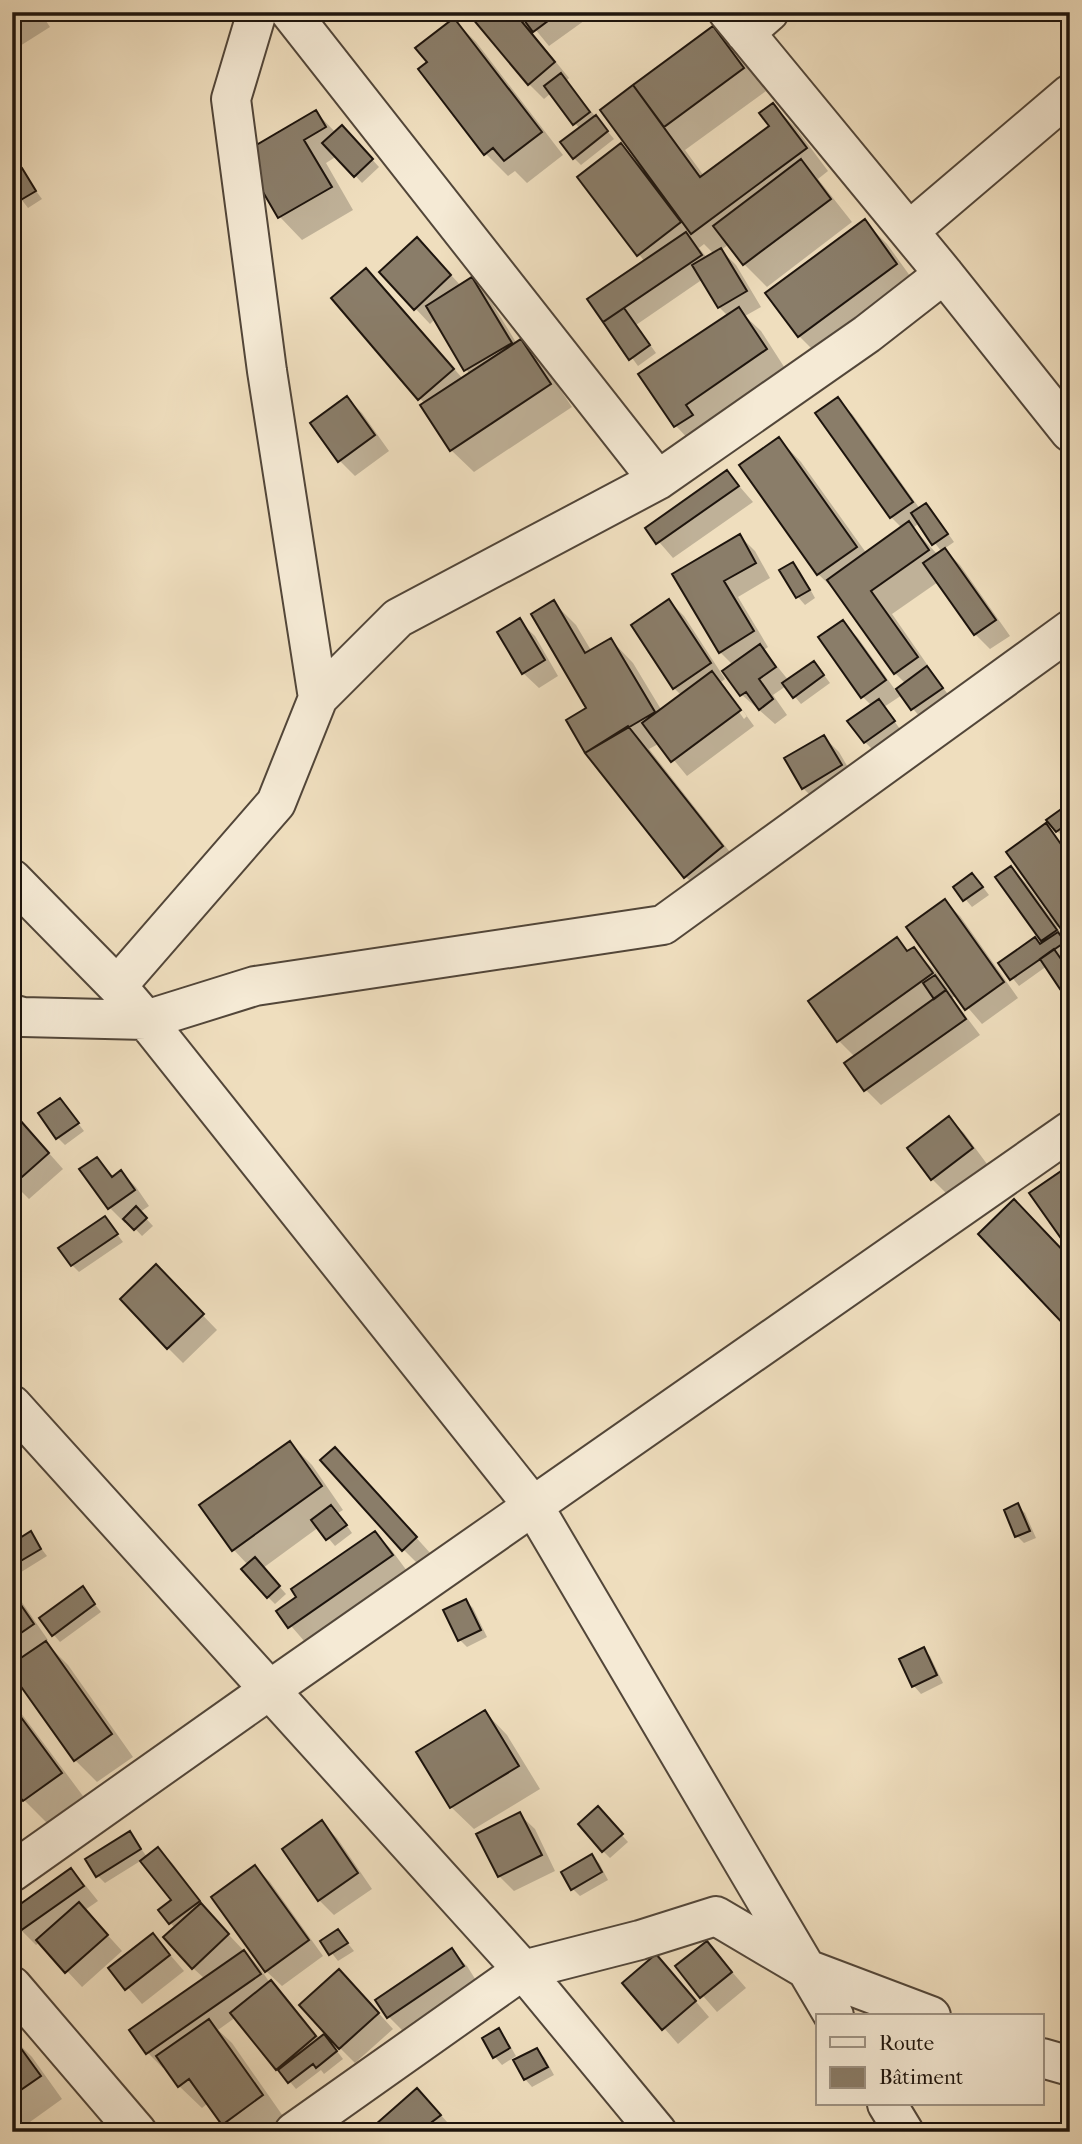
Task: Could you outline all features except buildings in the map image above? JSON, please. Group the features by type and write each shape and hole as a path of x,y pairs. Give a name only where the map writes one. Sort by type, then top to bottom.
{"street":[{"path":"257,12 231,99 267,372 318,698"},
{"path":"290,12 658,480"},
{"path":"747,19 909,231 1070,432"},
{"path":"909,231 1070,94"},
{"path":"117,986 276,803 318,698 398,618 658,480 867,334 944,274"},
{"path":"12,1014 23,1017 146,1020 255,985 663,925 1070,630"},
{"path":"12,879 117,986 146,1020 534,1507 833,2014"},
{"path":"12,1872 268,1690 1070,1131"},
{"path":"12,1405 523,1970 657,2132"},
{"path":"294,2132 523,1970 640,1940 716,1916 804,1968 926,2014"},
{"path":"12,1986 137,2132"},
{"path":"1044,2059 1070,2066"},
{"path":"888,2106 904,2132"}]}
